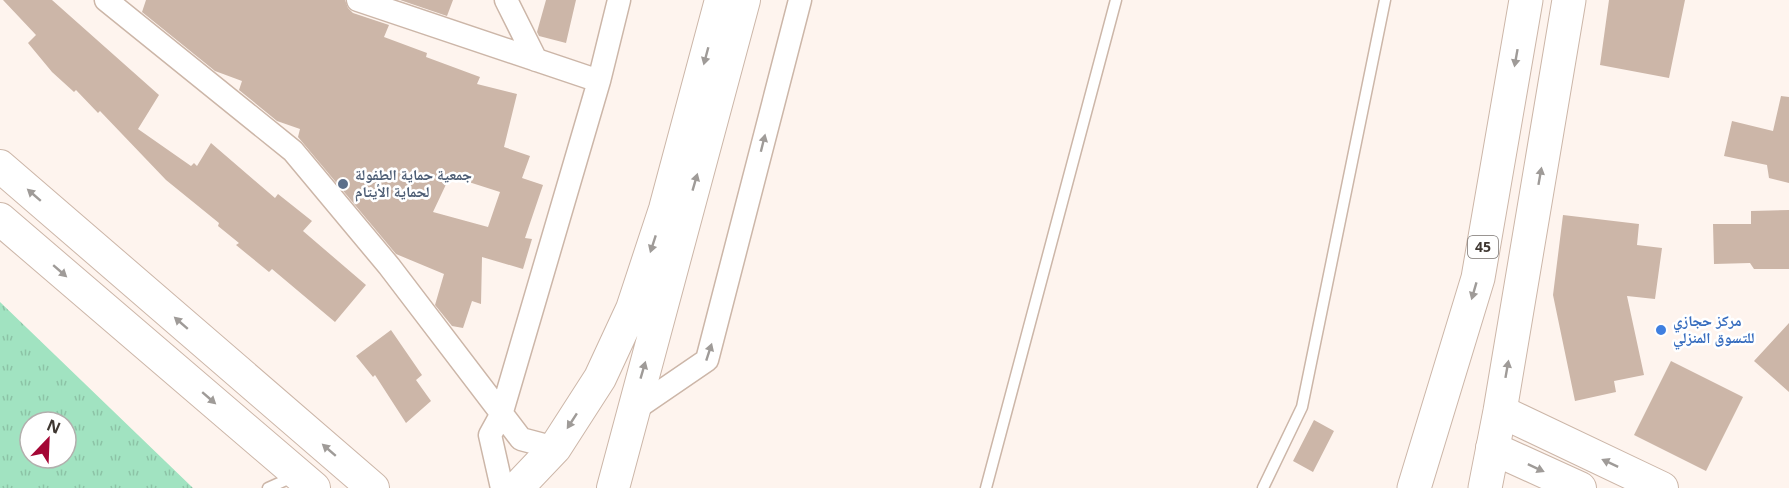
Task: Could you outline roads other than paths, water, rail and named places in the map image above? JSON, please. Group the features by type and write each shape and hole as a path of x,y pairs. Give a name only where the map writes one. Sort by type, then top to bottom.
{"highway":[{"name":"45","path":"1414,488 1478,278 1526,0"},
{"path":"1485,488 1569,0"}],"main road":[{"path":"516,488 555,448 600,378 632,309 665,209 721,0"},
{"path":"613,488 631,412 744,0"},
{"path":"0,166 374,488"},
{"path":"0,219 306,481"},
{"path":"1500,411 1662,488"},
{"path":"1492,448 1580,488"}],"street":[{"path":"106,0 293,151 389,266 521,439 555,448"},
{"path":"358,0 599,81"},
{"path":"506,0 536,60"},
{"path":"502,488 490,435 501,415 599,81 619,0"},
{"path":"631,412 707,360 800,0"}],"lane":[{"path":"986,488 1116,0"},
{"path":"1263,488 1302,407 1384,0"},
{"path":"268,488 306,481"}],"place":[{"name":"جمعية حماية الطفولة لحماية الأيتام","path":"343,184"},
{"name":"مركز حجازي للتسوق المنزلي","path":"1661,330"}]}
